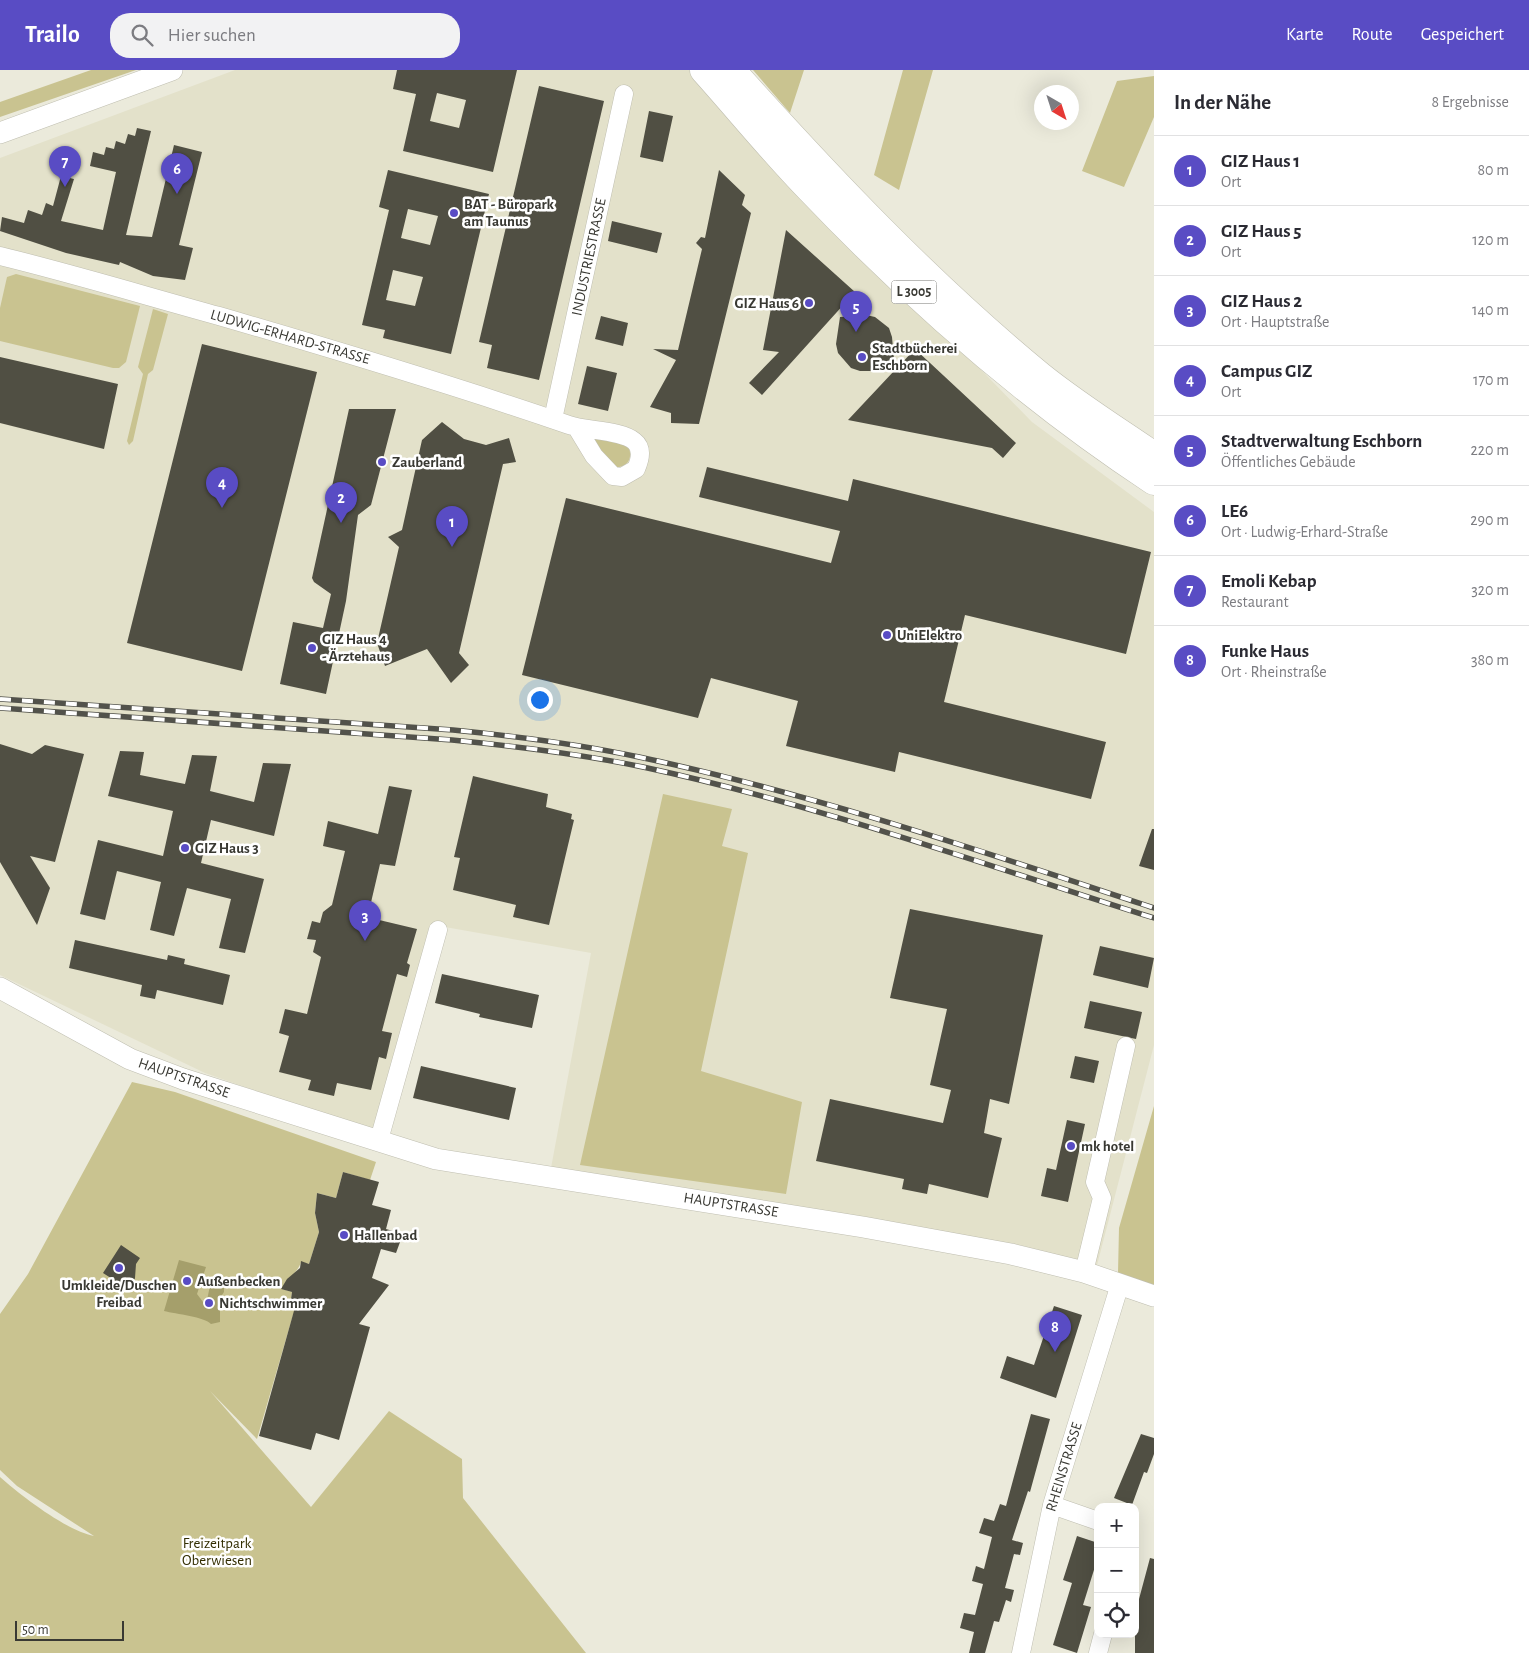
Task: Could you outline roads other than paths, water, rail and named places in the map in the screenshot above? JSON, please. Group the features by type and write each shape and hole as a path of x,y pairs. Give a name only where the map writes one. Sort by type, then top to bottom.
{"highway":[{"name":"L 3005","path":"704,70 808,187 879,258 950,324 1098,444 1154,481"},
{"name":"L 3005","path":"731,70 823,173 962,310 1041,377 1154,456"}],"street":[{"path":"0,133 172,70"},
{"name":"INDUSTRIESTRASSE","path":"553,419 624,94"},
{"name":"LUDWIG-ERHARD-STRASSE","path":"0,256 56,270 338,350 577,428"},
{"path":"379,1140 438,930"},
{"name":"HAUPTSTRASSE","path":"0,988 130,1059 219,1091 449,1163 579,1180 863,1227 1018,1256 1084,1272 1154,1296"},
{"path":"1084,1272 1102,1198 1095,1182 1126,1046"},
{"name":"RHEINSTRASSE","path":"1021,1653 1052,1505 1120,1284"},
{"path":"1052,1505 1094,1520"},
{"path":"1098,1653 1102,1638"}],"railway":[{"path":"0,699 453,730 593,748 704,772 834,806 962,845 1154,908"},
{"path":"0,708 452,740 548,751 619,762 708,782 836,817 1154,918"}],"place":[{"name":"Emoli Kebap","path":"65,187"},
{"name":"LE6","path":"177,194"},
{"name":"BAT - Büropark am Taunus","path":"454,213"},
{"name":"GIZ Haus 6","path":"809,303"},
{"name":"Stadtverwaltung Eschborn","path":"856,332"},
{"name":"Stadtbücherei Eschborn","path":"862,357"},
{"name":"Zauberland","path":"382,462"},
{"name":"Campus GIZ","path":"222,508"},
{"name":"GIZ Haus 5","path":"341,523"},
{"name":"GIZ Haus 1","path":"452,547"},
{"name":"UniElektro","path":"887,635"},
{"name":"GIZ Haus 4 - Ärztehaus","path":"312,648"},
{"name":"GIZ Haus 3","path":"185,848"},
{"name":"GIZ Haus 2","path":"365,941"},
{"name":"mk hotel","path":"1071,1146"},
{"name":"Hallenbad","path":"344,1235"},
{"name":"Umkleide/Duschen Freibad","path":"119,1268"},
{"name":"Außenbecken","path":"187,1281"},
{"name":"Nichtschwimmer","path":"209,1303"},
{"name":"Funke Haus","path":"1055,1352"}],"park label":[{"name":"Freizeitpark Oberwiesen","path":"217,1552"}]}
